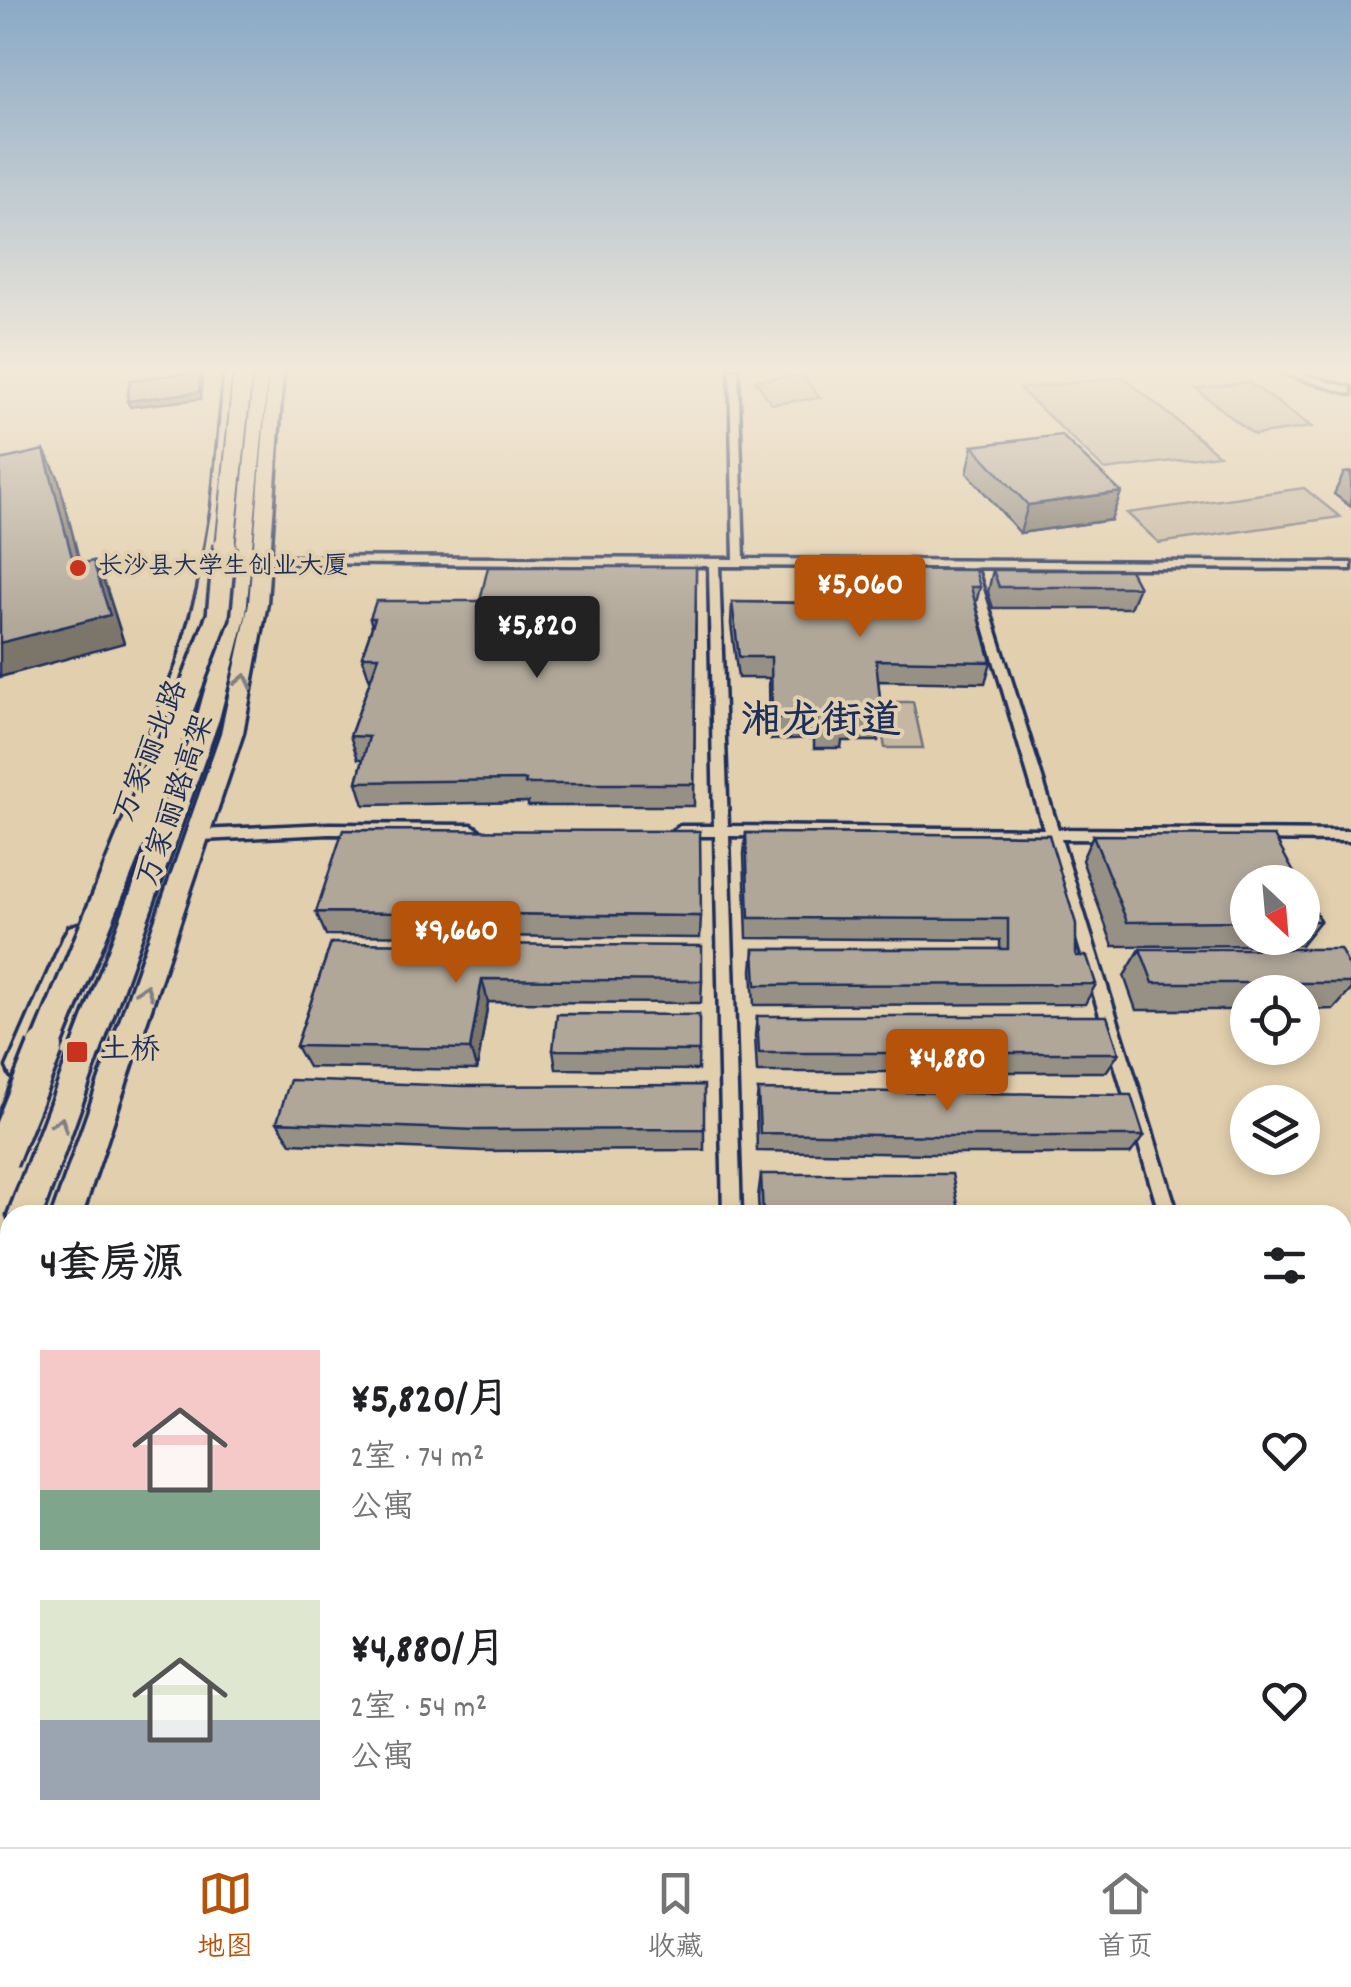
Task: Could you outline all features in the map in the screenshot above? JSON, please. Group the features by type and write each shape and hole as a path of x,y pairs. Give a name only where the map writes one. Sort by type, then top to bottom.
{"highway":[{"name":"万家丽路高架","path":"0,1160 218,616 235,455"},
{"name":"万家丽路高架","path":"30,1205 208,719 236,614 252,455"}],"main road":[{"name":"万家丽北路","path":"0,1116 116,844 192,652 218,528 224,455"},
{"name":"万家丽北路","path":"70,1205 200,835 241,694 263,560 270,455"}],"street":[{"path":"736,455 739,564"},
{"path":"263,560 1345,566 1351,582"},
{"path":"714,564 732,1205"},
{"path":"970,564 1165,1205"},
{"path":"200,835 330,829 486,830"},
{"path":"662,831 1351,836"}],"shaded area":[{"path":"1089,455 1218,455 1105,470"},
{"path":"1304,488 1340,517 1159,543 1127,513"},
{"path":"877,702 913,702 923,748 885,748"}],"building":[{"path":"45,455 74,565 93,561 110,615 0,643 0,460"},
{"path":"982,455 1082,455 1121,492 1028,505"},
{"path":"488,567 696,567 694,784 525,784 526,780 357,782 369,737 350,736 379,656 362,656 375,618 370,618 376,601 480,601"},
{"path":"853,569 975,570 980,587 971,587 991,662 876,660 882,719 844,719 844,727 817,726 817,717 772,718 771,657 739,657 732,602 859,604"},
{"path":"993,570 1130,570 1139,587 999,587"},
{"path":"343,830 700,831 701,916 316,912"},
{"path":"746,833 1049,835 1076,924 1076,956 1087,956 1096,984 756,985 754,949 1008,949 1008,919 749,918"},
{"path":"1093,835 1274,836 1290,865 1230,865 1230,921 1127,922"},
{"path":"331,943 702,946 702,981 482,979 470,1049 296,1046"},
{"path":"1140,949 1320,955 1320,949 1340,949 1351,970 1351,983 1320,983 1320,975 1230,975 1230,983 1153,983"},
{"path":"557,1014 699,1015 699,1051 553,1050"},
{"path":"757,1016 1107,1016 1119,1053 759,1053"},
{"path":"290,1080 462,1086 704,1085 704,1129 476,1130 277,1122"},
{"path":"758,1090 1131,1095 1144,1136 760,1133"},
{"path":"761,1174 952,1174 958,1205 763,1205"}],"place":[{"name":"长沙县大学生创业大厦","path":"78,568"},
{"name":"土桥","path":"77,1052"}],"district":[{"name":"湘龙街道","path":"821,724"}]}
